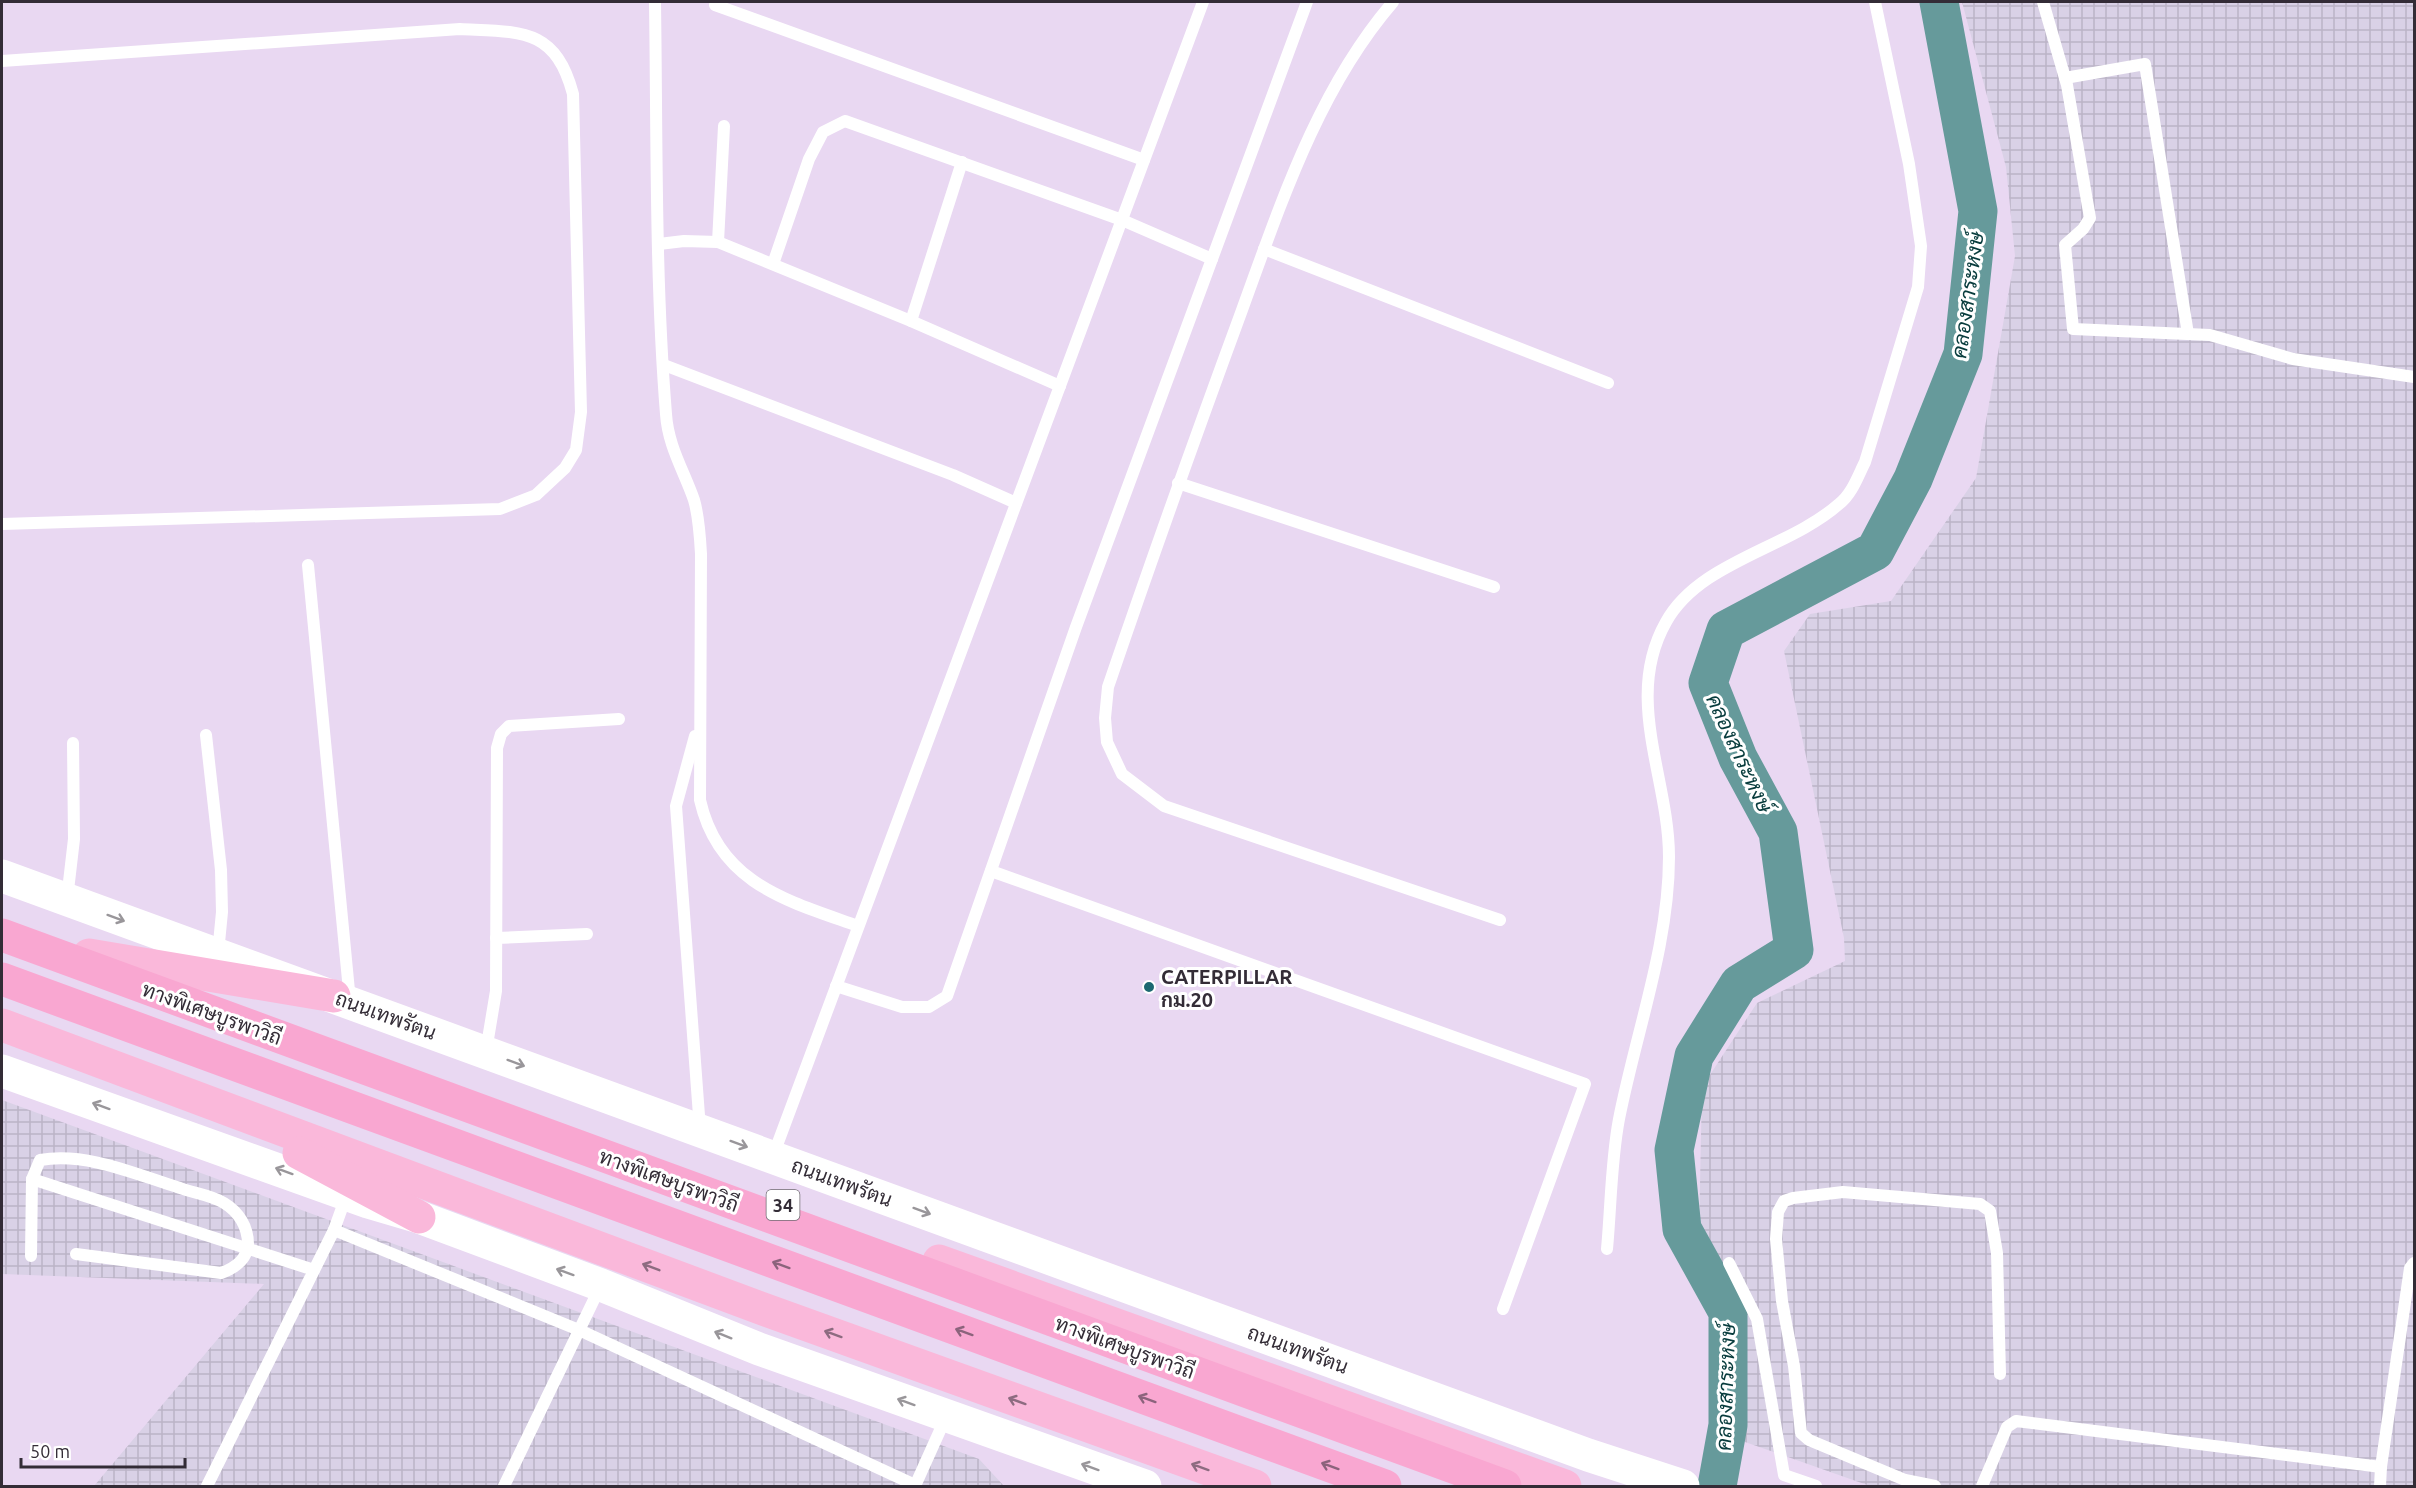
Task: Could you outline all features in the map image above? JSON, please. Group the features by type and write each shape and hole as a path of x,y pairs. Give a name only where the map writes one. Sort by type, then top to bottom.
{"highway":[{"name":"ถนนเทพรัตน","path":"2,921 89,955 1564,1486"},
{"name":"ทางพิเศษบูรพาวิถี","path":"2,936 1505,1486"},
{"path":"89,955 342,999"},
{"name":"ทางพิเศษบูรพาวิถี","path":"2,979 1385,1486"},
{"path":"2,1025 763,1309 1255,1486"},
{"path":"186,1092 419,1217"}],"main road":[{"name":"ถนนเทพรัตน","path":"2,876 1588,1455 1683,1486"},
{"path":"2,1071 368,1202 419,1217 601,1285 759,1349 1145,1486"},
{"path":"1588,1455 1647,1486"}],"lane":[{"path":"655,2 659,244 666,417 673,450 694,500 699,524 700,800 704,820 732,866 781,898 858,926"},
{"path":"772,1157 1203,2"},
{"path":"836,986 902,1007 929,1007 947,996 1076,627 1307,2"},
{"path":"1393,2 1367,32 1320,115 1264,249 1178,483 1108,687 1105,718 1107,742 1122,774 1164,806 1500,920"},
{"path":"1607,1249 1618,1121 1658,950 1669,887 1669,834 1647,716 1651,654 1666,621 1694,588 1735,564 1808,527 1841,503 1852,488 1865,462 1918,287 1921,246 1909,164 1875,2"},
{"path":"2043,2 2065,78 2090,218 2083,229 2065,245 2073,329 2210,335 2294,359 2415,377"},
{"path":"715,5 1144,160"},
{"path":"2,61 460,29 514,32 546,44 566,69 573,94 581,412 576,450 566,468 536,495 500,509 2,524"},
{"path":"2065,78 2145,64 2188,334"},
{"path":"773,264 809,159 823,132 845,121 1122,220 1212,259"},
{"path":"718,242 724,126"},
{"path":"911,321 962,162"},
{"path":"659,244 684,241 718,242 911,321 1060,386"},
{"path":"1264,249 1608,383"},
{"path":"664,365 953,475 1016,503"},
{"path":"1178,483 1494,587"},
{"path":"308,565 342,999"},
{"path":"486,1052 496,991 497,748 501,734 509,726 619,719"},
{"path":"700,720 676,806 700,1130"},
{"path":"206,735 221,870 222,912 218,954"},
{"path":"66,900 74,840 73,743"},
{"path":"991,871 1585,1084 1503,1309"},
{"path":"496,938 587,934"},
{"path":"31,1256 32,1179 40,1160 72,1158 104,1164 223,1202 244,1223 248,1235 248,1249 240,1263 221,1273 76,1254"},
{"path":"32,1179 314,1270"},
{"path":"1935,1486 1905,1480 1809,1440 1802,1433 1794,1366 1782,1301 1776,1239 1778,1212 1784,1201 1843,1192 1980,1204 1990,1210 1997,1253 2000,1374"},
{"path":"207,1486 334,1230 347,1193"},
{"path":"334,1230 579,1330 915,1486 946,1416"},
{"path":"1729,1263 1757,1319 1784,1474 1815,1486"},
{"path":"2380,1486 2410,1268 2415,1263"},
{"path":"504,1486 601,1285"},
{"path":"1982,1486 2007,1427 2016,1421 2381,1467"}],"shaded area":[{"path":"1962,2 2414,2 2414,1486 1870,1486 1745,1442 1740,1310 1699,1234 1702,1087 1757,1003 1845,961 1844,938 1784,651 1810,614 1891,601 1976,478 2015,256 2006,167"},
{"path":"2,1100 979,1459 1004,1486 94,1486 264,1284 2,1274"}],"waterway":[{"name":"คลองสาระหงษ์","path":"1717,1486 1728,1425 1728,1312 1682,1229 1674,1150 1694,1056 1739,984 1794,950 1778,832 1738,758 1708,683 1726,630 1875,551 1913,479 1963,354 1978,211 1939,2"}],"place":[{"name":"CATERPILLAR กม.20","path":"1149,987"}]}
